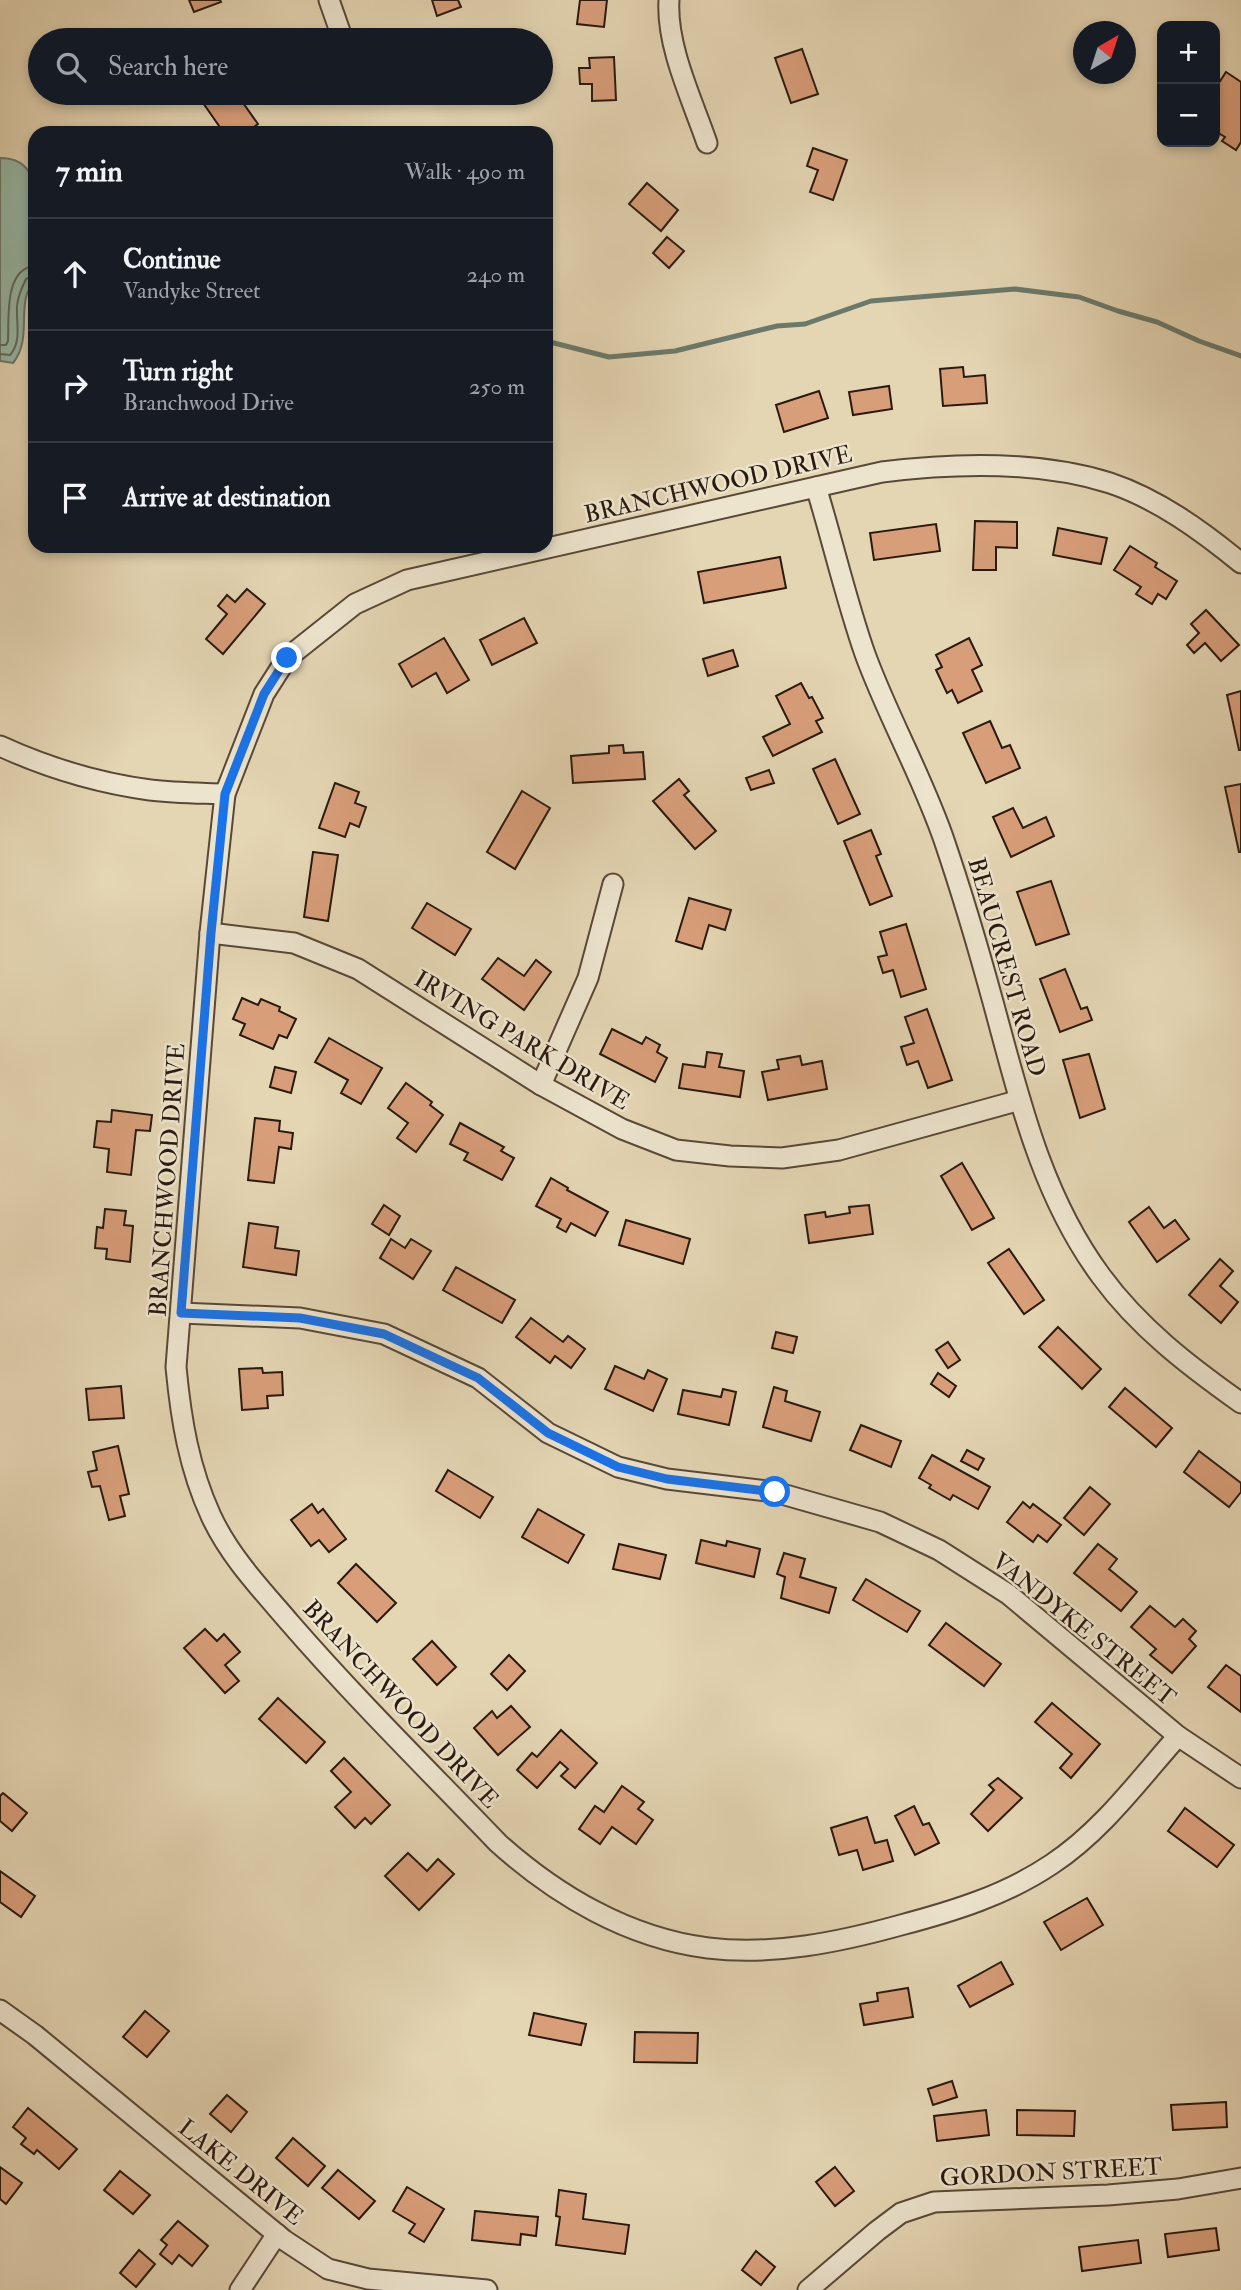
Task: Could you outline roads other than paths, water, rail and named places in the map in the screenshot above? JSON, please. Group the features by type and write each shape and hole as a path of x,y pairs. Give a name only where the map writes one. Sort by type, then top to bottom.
{"street":[{"path":"329,0 339,28"},
{"path":"669,0 671,38 707,143"},
{"name":"BRANCHWOOD DRIVE","path":"553,547 882,472 972,466 1037,470 1110,483 1140,496 1210,538 1241,563"},
{"name":"BEAUCREST ROAD","path":"817,487 865,654 942,835 974,932 1020,1100 1058,1206 1078,1242 1127,1308 1193,1369 1241,1403"},
{"name":"BRANCHWOOD DRIVE","path":"526,553 407,580 355,604 287,658 264,694 225,794 211,933 176,1367 187,1449 212,1518 241,1564 311,1647 498,1843 529,1870 562,1893 636,1929 675,1941 707,1948 781,1948 886,1929 987,1899 1043,1870 1079,1844 1178,1736"},
{"path":"0,746 64,771 111,784 152,790 225,794"},
{"path":"541,1085 588,978 613,884"},
{"name":"IRVING PARK DRIVE","path":"211,933 294,943 358,969 541,1085 622,1129 676,1150 730,1156 782,1157 839,1150 1020,1100"},
{"name":"VANDYKE STREET","path":"181,1313 300,1318 384,1334 478,1378 548,1433 618,1467 667,1479 775,1492 880,1522 939,1550 1008,1594 1178,1736 1241,1778"},
{"name":"LAKE DRIVE","path":"0,2010 35,2035 277,2234 328,2269 368,2278 487,2290"},
{"name":"GORDON STREET","path":"808,2290 901,2213 934,2202 1108,2195 1178,2189 1241,2178"},
{"path":"240,2290 277,2234"}],"water":[{"path":"0,158 14,160 28,171 28,292 19,353 13,363 0,361"}],"waterway":[{"path":"553,343 609,357 675,351 777,326 805,324 871,301 1015,289 1079,297 1157,322 1241,356"}]}
